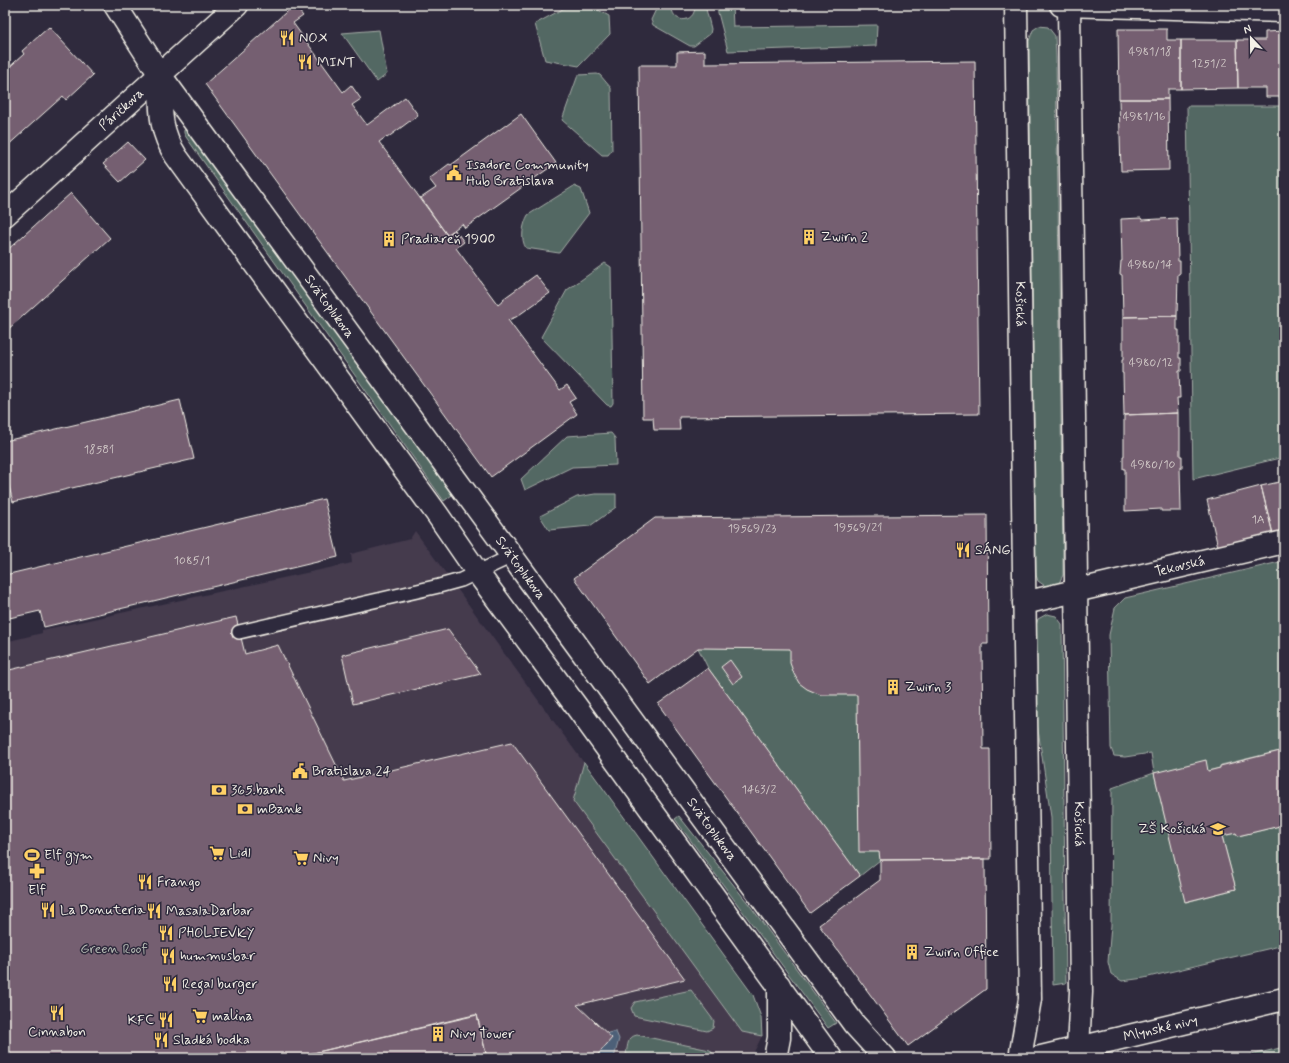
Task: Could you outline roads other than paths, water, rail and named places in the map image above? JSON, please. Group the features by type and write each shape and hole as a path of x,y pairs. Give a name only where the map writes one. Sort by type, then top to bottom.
{"street":[{"name":"Svätoplukova","path":"115,5 160,75 854,1024 884,1058"},
{"name":"Páričkova","path":"5,215 238,5"},
{"name":"Košická","path":"1016,5 1030,999 1020,1058"},
{"path":"1061,5 1284,11"},
{"name":"Košická","path":"1069,5 1081,992 1078,1053"},
{"path":"160,75 161,119 163,130 171,147 438,514 477,572 581,712 831,1058"},
{"name":"Tekovská","path":"1076,591 1284,542"},
{"path":"1024,603 1076,591"},
{"path":"775,1058 779,1038 779,985"},
{"name":"Mlynské nivy","path":"1037,1058 1078,1053 1284,999"},
{"path":"854,1024 867,1050 868,1058"}],"lane":[{"path":"239,632 461,580 512,556"}],"water":[{"path":"616,1032 619,1039 614,1058 602,1058 595,1052 595,1046 608,1033"}],"place":[{"name":"NOX","path":"287,38"},
{"name":"MINT","path":"305,62"},
{"name":"Isadore Community Hub Bratislava","path":"454,173"},
{"name":"Zwirn 2","path":"809,237"},
{"name":"Pradiareň 1900","path":"389,239"},
{"name":"SÁNG","path":"963,550"},
{"name":"Zwirn 3","path":"893,687"},
{"name":"Bratislava 24","path":"300,771"},
{"name":"365.bank","path":"219,790"},
{"name":"mBank","path":"245,809"},
{"name":"ZŠ Košická","path":"1218,829"},
{"name":"Lidl","path":"217,853"},
{"name":"Elf gym","path":"32,855"},
{"name":"Nivy","path":"301,858"},
{"name":"Elf","path":"37,871"},
{"name":"Frango","path":"145,882"},
{"name":"La Donuteria","path":"48,910"},
{"name":"MasalaDarbar","path":"154,911"},
{"name":"PHOLIEVKY","path":"166,933"},
{"name":"Zwirn Office","path":"912,952"},
{"name":"hummusbar","path":"168,956"},
{"name":"Regal burger","path":"170,984"},
{"name":"Cinnabon","path":"57,1013"},
{"name":"malina","path":"200,1016"},
{"name":"KFC","path":"166,1020"},
{"name":"Nivy Tower","path":"438,1034"},
{"name":"Sladká bodka","path":"161,1040"}],"park label":[{"name":"Green Roof","path":"114,949"}]}
